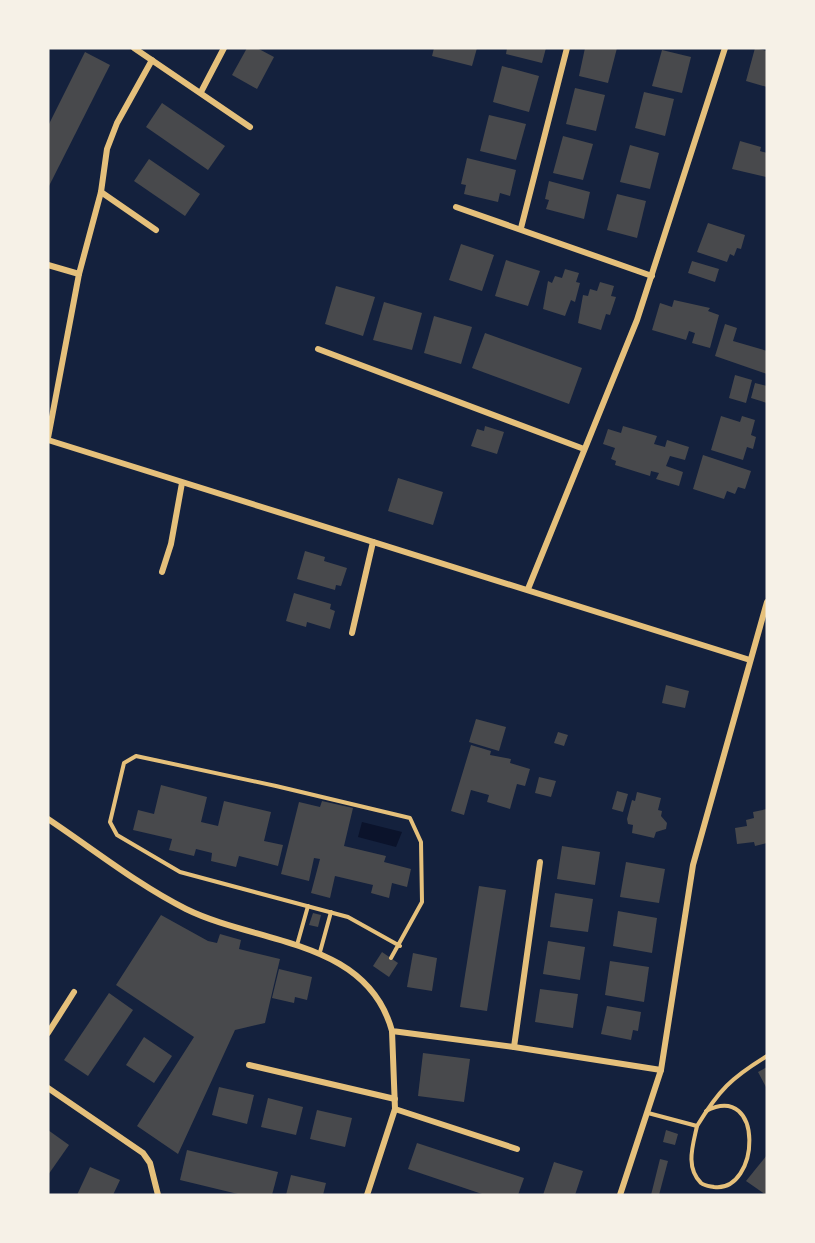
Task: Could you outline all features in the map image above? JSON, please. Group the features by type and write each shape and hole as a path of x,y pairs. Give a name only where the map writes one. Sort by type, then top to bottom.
{"street":[{"path":"134,48 250,127"},
{"path":"201,92 224,48"},
{"path":"520,228 567,48"},
{"path":"528,589 637,320 725,48"},
{"path":"152,60 117,123 107,149 101,192 79,274 48,439 750,660"},
{"path":"101,192 156,230"},
{"path":"456,207 652,276"},
{"path":"48,265 79,274"},
{"path":"318,349 584,449"},
{"path":"162,572 171,544 182,483"},
{"path":"352,633 373,542"},
{"path":"620,1195 661,1070 693,865 767,602"},
{"path":"48,819 184,908 211,920 320,952 341,962 378,998 388,1015 392,1030 395,1109 367,1195"},
{"path":"514,1047 540,862"},
{"path":"48,1033 74,992"},
{"path":"392,1030 661,1070"},
{"path":"249,1065 395,1099"},
{"path":"48,1088 143,1153 150,1162 158,1195"},
{"path":"395,1109 517,1149"}],"lane":[{"path":"391,958 400,946 422,902 421,842 410,818 136,756 124,763 110,822 117,835 180,872 348,917 400,946"},
{"path":"297,945 308,906"},
{"path":"320,952 331,912"},
{"path":"706,1111 719,1105 734,1108 746,1118 750,1135 744,1168 735,1182 722,1188 704,1185 693,1174 691,1154 697,1126 706,1111 722,1088 735,1075 767,1056"},
{"path":"648,1113 697,1126"}],"water":[{"path":"362,822 402,832 396,847 358,837"}],"building":[{"path":"247,48 257,48 274,57 257,89 232,75"},
{"path":"434,48 477,48 472,66 432,56"},
{"path":"507,48 546,48 542,63 506,54"},
{"path":"585,48 617,48 608,83 579,76"},
{"path":"755,48 767,51 767,87 746,81"},
{"path":"662,50 691,57 682,93 652,86"},
{"path":"85,52 110,65 48,188 48,126"},
{"path":"502,66 539,76 529,112 493,102"},
{"path":"575,88 605,95 596,131 566,124"},
{"path":"644,92 674,99 665,136 635,128"},
{"path":"162,103 225,146 208,170 146,127"},
{"path":"489,115 526,124 516,160 480,151"},
{"path":"563,136 593,144 583,180 553,173"},
{"path":"740,141 761,147 760,151 767,153 766,177 732,169"},
{"path":"630,145 659,153 650,189 620,182"},
{"path":"467,158 516,170 510,196 500,193 498,202 464,194 466,185 461,184"},
{"path":"149,159 200,194 185,216 134,181"},
{"path":"549,181 590,192 584,219 546,209 549,200 545,199"},
{"path":"617,194 646,201 637,238 607,230"},
{"path":"708,223 745,235 741,249 737,248 734,256 730,254 727,262 697,252"},
{"path":"461,244 494,255 482,291 449,280"},
{"path":"506,260 540,271 528,306 495,296"},
{"path":"692,261 719,269 715,282 688,273"},
{"path":"565,269 579,273 576,282 580,283 575,302 571,300 565,316 543,309 548,281 552,283 555,276 562,278"},
{"path":"600,282 614,286 611,296 616,297 610,315 606,314 601,330 578,323 583,295 588,296 590,289 597,291"},
{"path":"336,286 375,297 363,336 325,324"},
{"path":"674,300 710,308 708,311 719,315 710,348 692,343 695,333 689,331 686,340 652,330 660,303 672,307"},
{"path":"384,302 422,313 412,350 373,340"},
{"path":"434,316 472,327 461,364 424,353"},
{"path":"725,324 737,328 733,341 767,351 767,374 715,356"},
{"path":"485,333 582,368 569,404 472,368"},
{"path":"735,375 752,380 746,403 729,398"},
{"path":"755,383 767,386 767,403 751,398"},
{"path":"721,416 740,422 742,416 755,420 751,435 756,437 753,449 747,447 743,460 711,450"},
{"path":"485,426 504,432 497,454 471,446 477,429 484,431"},
{"path":"623,426 657,436 654,444 665,447 667,440 689,447 685,460 670,456 666,466 683,472 679,486 656,479 659,473 651,471 650,476 615,465 616,461 611,459 615,448 603,444 608,429 621,433"},
{"path":"703,455 751,471 745,489 738,487 735,494 727,491 724,499 693,489"},
{"path":"398,478 443,492 433,525 388,511"},
{"path":"305,551 325,557 324,561 347,568 341,586 336,585 335,590 297,579"},
{"path":"294,593 331,604 330,609 335,611 330,629 307,622 306,627 286,621"},
{"path":"666,685 689,691 685,708 662,703"},
{"path":"476,719 506,727 499,751 469,742"},
{"path":"558,732 568,735 564,746 554,743"},
{"path":"471,745 491,751 490,755 511,759 510,763 530,769 525,786 517,784 510,809 487,802 489,795 471,790 464,815 451,811"},
{"path":"539,777 556,781 551,797 535,793"},
{"path":"161,785 207,797 201,822 218,826 224,801 271,812 264,841 283,845 278,866 239,856 236,867 211,861 212,853 196,849 194,856 169,850 172,839 133,830 138,810 154,814"},
{"path":"617,791 628,794 623,812 612,809"},
{"path":"637,792 661,798 658,810 662,811 661,816 667,823 666,829 656,832 654,838 632,833 633,825 628,824 627,819 632,800 635,801"},
{"path":"322,801 353,808 344,846 386,856 384,862 411,869 407,887 392,883 389,898 371,893 373,885 335,876 330,898 311,893 320,859 314,858 309,881 281,874 299,802 320,807"},
{"path":"767,809 767,843 755,846 754,842 737,844 735,828 747,826 746,820 754,818 753,812"},
{"path":"562,846 600,852 595,885 557,879"},
{"path":"626,862 665,869 659,903 620,897"},
{"path":"479,886 506,890 487,1011 460,1007"},
{"path":"555,893 593,899 588,932 550,927"},
{"path":"618,911 657,918 652,953 613,946"},
{"path":"313,913 321,915 318,927 309,925"},
{"path":"161,915 208,941 217,943 220,934 241,940 239,949 280,959 265,1023 235,1030 178,1154 137,1126 194,1037 116,985"},
{"path":"548,941 585,947 580,980 543,974"},
{"path":"382,952 398,963 389,977 373,966"},
{"path":"413,953 437,958 432,991 407,987"},
{"path":"610,961 649,967 644,1002 605,995"},
{"path":"279,969 312,977 307,1000 295,997 294,1003 272,998"},
{"path":"540,989 578,994 573,1028 535,1022"},
{"path":"109,993 133,1010 88,1076 64,1060"},
{"path":"607,1006 641,1012 638,1031 633,1030 631,1040 601,1034"},
{"path":"144,1037 172,1056 154,1083 126,1065"},
{"path":"423,1053 470,1059 464,1102 418,1096"},
{"path":"767,1067 767,1089 758,1072"},
{"path":"219,1087 254,1095 247,1124 212,1115"},
{"path":"268,1098 303,1107 296,1135 261,1127"},
{"path":"317,1110 352,1118 345,1147 310,1139"},
{"path":"48,1130 69,1145 48,1175"},
{"path":"666,1130 678,1134 675,1145 663,1142"},
{"path":"417,1143 524,1178 518,1195 485,1195 408,1169"},
{"path":"187,1150 278,1172 272,1195 242,1195 180,1180"},
{"path":"767,1155 767,1195 766,1195 746,1181"},
{"path":"660,1159 668,1161 659,1195 651,1195"},
{"path":"554,1162 583,1171 575,1195 543,1195"},
{"path":"90,1167 120,1180 113,1195 77,1195"},
{"path":"291,1175 326,1183 323,1195 286,1195"}]}
